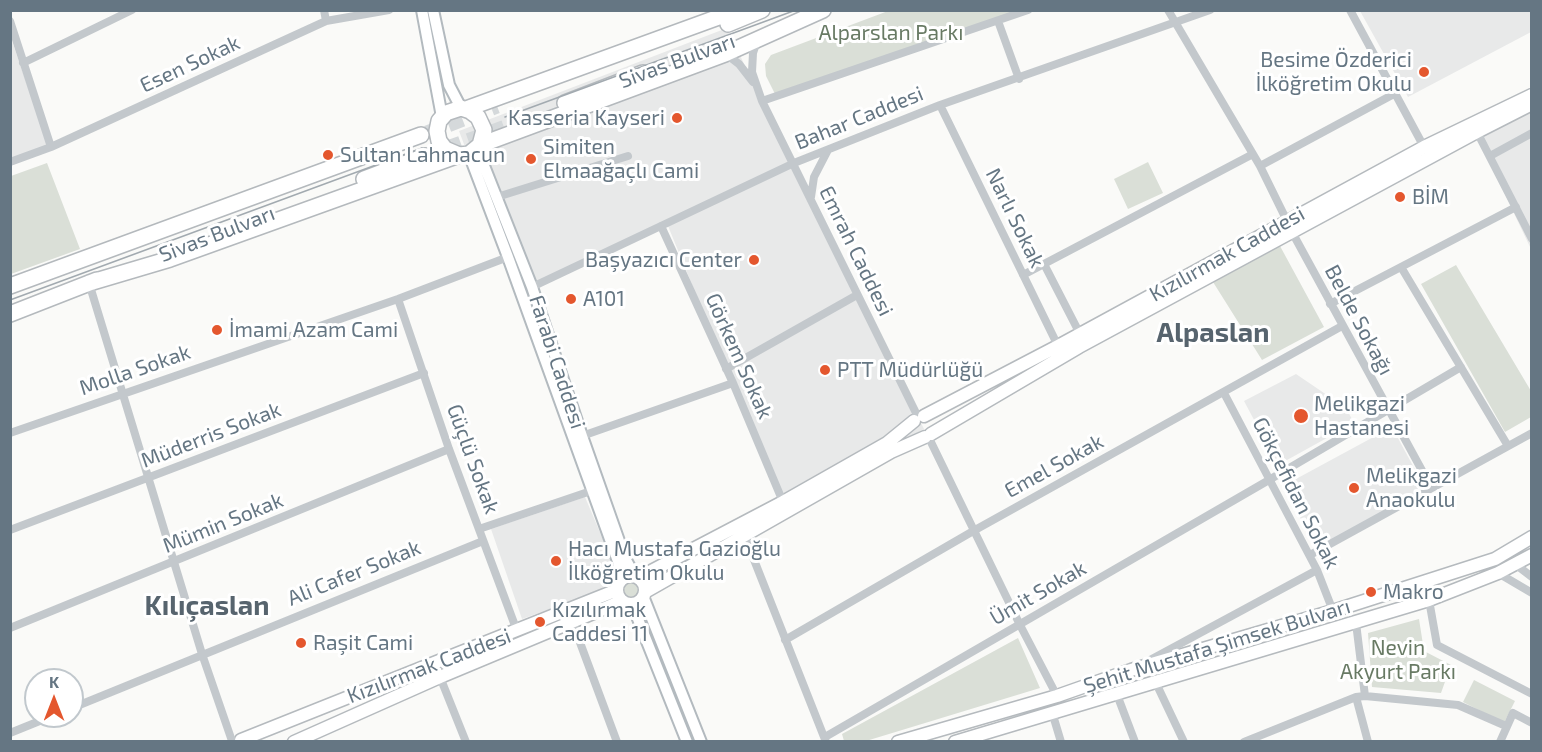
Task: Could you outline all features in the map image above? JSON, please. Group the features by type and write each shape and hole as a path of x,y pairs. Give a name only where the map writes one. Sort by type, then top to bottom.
{"highway":[{"path":"117,247 196,209 441,119 450,111 463,109 738,10"},
{"name":"Sivas Bulvarı","path":"497,106 762,10"},
{"name":"Sivas Bulvarı","path":"506,127 590,92 815,10"},
{"path":"89,283 170,260 471,151 724,54 823,10"},
{"path":"463,109 475,113 484,130 471,151"},
{"path":"441,119 437,131 439,141 445,149 471,151"},
{"name":"Sivas Bulvarı","path":"10,286 421,135"},
{"name":"Sivas Bulvarı","path":"10,314 425,156"}],"main road":[{"name":"Kızılırmak Caddesi","path":"237,741 517,631 623,594 640,600 644,594 891,453 928,436 1424,147 1532,95"},
{"name":"Kızılırmak Caddesi","path":"623,594 626,577 636,577 783,502 887,443 919,418 1532,104"},
{"path":"929,417 933,423 934,430 928,436 918,436 914,432 913,426 919,418 929,417"},
{"name":"Şehit Mustafa Şimsek Bulvarı","path":"898,741 1057,696 1131,670 1495,559 1532,537"},
{"name":"Şehit Mustafa Şimsek Bulvarı","path":"955,741 991,737 1052,712 1429,600 1498,573 1532,555"},
{"path":"636,577 643,584 644,594"},
{"name":"Kızılırmak Caddesi","path":"294,741 572,621 623,594"}],"street":[{"path":"23,63 132,10"},
{"path":"324,10 327,21"},
{"name":"Esen Sokak","path":"10,162 51,147 327,21 389,10"},
{"path":"422,10 441,119"},
{"path":"433,10 448,85 463,109"},
{"path":"762,101 1028,10"},
{"name":"Belde Sokağı","path":"1168,10 1260,166 1330,304 1431,487"},
{"name":"Bahar Caddesi","path":"532,287 794,163 940,105 1210,10"},
{"path":"1350,10 1424,147"},
{"path":"10,21 51,147"},
{"path":"998,21 1019,79"},
{"path":"755,84 752,65 757,40"},
{"path":"724,54 739,64 755,84"},
{"name":"Emrah Caddesi","path":"755,84 919,418"},
{"path":"1260,166 1394,94"},
{"name":"Narlı Sokak","path":"940,105 1058,346"},
{"path":"1477,132 1532,239"},
{"path":"1490,156 1532,133"},
{"path":"810,198 814,177 828,150"},
{"name":"Farabi Caddesi","path":"471,151 497,197 532,287 625,558 636,577"},
{"name":"Farabi Caddesi","path":"471,151 619,564 623,594 687,741"},
{"path":"1023,275 1253,154"},
{"path":"497,197 628,156"},
{"path":"1330,304 1516,207"},
{"name":"Görkem Sokak","path":"661,226 733,383 783,502"},
{"name":"Molla Sokak","path":"10,433 398,298 508,257"},
{"path":"1044,264 1080,334"},
{"path":"1401,267 1508,446"},
{"path":"89,283 202,654 237,741"},
{"path":"726,369 857,295"},
{"name":"Güçlü Sokak","path":"398,298 449,450 517,631"},
{"name":"Emel Sokak","path":"785,640 975,530 1342,326"},
{"name":"Ümit Sokak","path":"825,739 1461,367"},
{"name":"Müderris Sokak","path":"10,530 424,373"},
{"path":"582,436 733,383"},
{"name":"Gökçefidan Sokak","path":"1224,393 1310,555 1333,610"},
{"path":"1310,555 1532,433"},
{"path":"928,436 1057,696"},
{"name":"Mümin Sokak","path":"10,628 449,450"},
{"path":"479,530 591,491"},
{"path":"745,537 825,739"},
{"name":"Ali Cafer Sokak","path":"84,703 483,541"},
{"path":"1515,564 1532,577"},
{"path":"1131,670 1317,570"},
{"path":"1498,573 1532,592"},
{"path":"644,594 701,741"},
{"path":"1429,600 1437,645 1532,694"},
{"path":"572,621 617,741"},
{"path":"1356,623 1365,696"},
{"path":"440,677 466,741"},
{"path":"1155,681 1184,741"},
{"path":"1116,692 1136,741"},
{"path":"1244,741 1356,697 1365,696 1458,705 1506,726"},
{"path":"1356,697 1368,741"},
{"path":"1052,712 1061,741"},
{"path":"1500,741 1513,713 1532,723"},
{"path":"10,733 24,727"}],"shaded area":[{"name":"Besime Özderici İlköğretim Okulu","path":"1360,11 1531,11 1531,32 1408,97"},
{"path":"727,28 794,169 924,429 784,509 668,226 520,292 459,131"},
{"path":"10,35 48,146 10,162"},
{"path":"1531,105 1531,249 1477,136"},
{"name":"Melikgazi Hastanesi","path":"1296,374 1346,408 1354,423 1278,465 1244,401"},
{"name":"Melikgazi Anaokulu","path":"1392,427 1426,490 1317,549 1283,486"},
{"name":"Hacı Mustafa Gazioğlu İlköğretim Okulu","path":"585,497 610,556 610,567 605,585 600,591 522,619 491,529"}],"green space":[{"name":"Alparslan Parkı","path":"888,11 1015,11 776,96 766,76 765,64 771,55"},
{"path":"1148,162 1163,193 1128,209 1114,179"},
{"path":"47,163 80,249 11,274 11,176"},
{"path":"1280,246 1324,327 1262,360 1213,282"},
{"path":"1456,265 1531,391 1531,417 1505,432 1421,284"},
{"path":"628,583 634,583 638,590 634,597 628,597 624,593 624,587"},
{"name":"Nevin Akyurt Parkı","path":"1419,619 1424,651 1451,665 1441,693 1372,687 1368,633"},
{"path":"1018,638 1040,688 866,741 844,741 842,734"},
{"path":"1474,680 1515,701 1504,723 1463,702"}],"tunnel":[{"path":"427,133 497,106"},
{"path":"425,156 506,127"}],"tram line":[{"path":"505,117 796,10"},
{"path":"10,300 422,148"}],"place":[{"name":"Besime Özderici İlköğretim Okulu","path":"1424,72"},
{"name":"Kasseria Kayseri","path":"677,118"},
{"name":"Sultan Lahmacun","path":"328,155"},
{"name":"Simiten Elmaağaçlı Cami","path":"531,159"},
{"name":"BİM","path":"1400,197"},
{"name":"Başyazıcı Center","path":"754,260"},
{"name":"A101","path":"571,299"},
{"name":"İmami Azam Cami","path":"217,330"},
{"name":"PTT Müdürlüğü","path":"825,370"},
{"name":"Melikgazi Hastanesi","path":"1301,416"},
{"name":"Melikgazi Anaokulu","path":"1354,488"},
{"name":"Hacı Mustafa Gazioğlu İlköğretim Okulu","path":"556,561"},
{"name":"Makro","path":"1371,592"},
{"name":"Kızılırmak Caddesi 11","path":"540,622"},
{"name":"Raşit Cami","path":"301,643"}],"district":[{"name":"Alpaslan","path":"1213,333"},
{"name":"Kılıçaslan","path":"207,606"}]}
